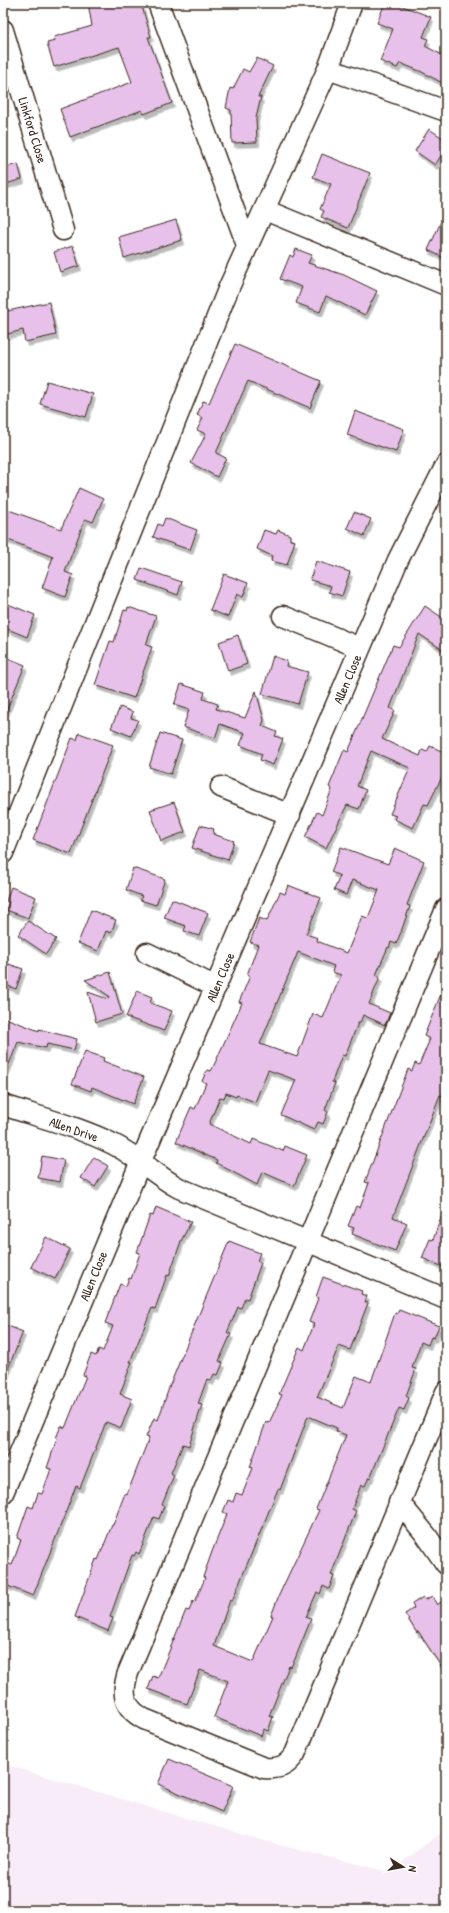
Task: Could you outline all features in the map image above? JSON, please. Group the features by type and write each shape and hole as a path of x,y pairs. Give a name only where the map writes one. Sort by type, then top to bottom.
{"street":[{"path":"158,3 247,245"},
{"path":"3,853 247,245 265,210 328,69 352,3"},
{"name":"Linkford Close","path":"3,30 64,230"},
{"path":"328,69 446,111"},
{"path":"265,210 446,284"},
{"name":"Allen Close","path":"3,1494 141,1161 360,648 398,560 446,465"},
{"path":"283,616 360,648"},
{"path":"221,787 290,815"},
{"path":"446,909 128,1673 124,1684 125,1698 129,1708 134,1713 144,1719 264,1768 277,1769 288,1764 295,1754 446,1392"},
{"path":"147,953 216,987"},
{"name":"Allen Drive","path":"3,1105 92,1135 113,1144 141,1161 163,1179 179,1188 446,1299"},
{"path":"399,1502 446,1564"}],"shaded area":[{"path":"3,1764 275,1844 389,1872 446,1829 446,1910 3,1910"}],"building":[{"path":"88,3 141,3 151,37 148,37 172,103 144,114 142,110 70,137 60,109 132,82 119,47 54,67 47,43 55,41 54,37 92,26"},
{"path":"385,3 395,3 431,17 423,37 428,39 425,46 446,57 446,85 422,72 400,63 397,68 380,61 393,29 377,23"},
{"path":"257,58 273,66 258,97 261,97 256,118 257,142 232,143 231,110 226,108 230,88 233,89 243,69 249,72"},
{"path":"429,129 446,140 446,148 435,165 415,151"},
{"path":"322,154 370,173 348,228 321,217 324,211 320,209 331,184 313,177"},
{"path":"18,164 22,179 3,185 3,168"},
{"path":"446,211 446,259 428,250"},
{"path":"176,220 182,240 124,258 119,237"},
{"path":"73,246 79,266 60,272 54,252"},
{"path":"296,249 312,255 308,263 344,275 377,291 365,315 326,296 320,312 296,303 302,287 280,279 290,255 293,257"},
{"path":"49,302 56,335 25,342 23,330 3,335 3,312"},
{"path":"235,344 321,381 310,408 248,381 216,453 226,458 217,477 191,463 206,434 197,430 203,418 197,415 203,401 209,403"},
{"path":"47,381 93,394 86,417 40,404"},
{"path":"355,411 404,429 396,452 347,435"},
{"path":"79,488 103,499 93,522 85,519 65,572 73,575 65,597 42,588 53,557 3,538 3,517 6,509 61,529"},
{"path":"354,512 371,519 364,536 347,528"},
{"path":"165,518 197,530 190,550 153,537 158,524 162,526"},
{"path":"264,530 276,534 278,530 290,535 290,540 295,541 287,565 271,561 272,556 257,549"},
{"path":"316,561 350,572 342,596 329,592 331,586 310,580"},
{"path":"141,568 182,582 178,595 137,580"},
{"path":"224,574 248,583 243,597 237,594 228,617 210,610"},
{"path":"3,602 35,615 27,637 3,627"},
{"path":"425,606 446,620 446,652 419,634 390,708 395,711 382,739 420,756 422,750 427,752 430,746 446,753 446,769 428,805 424,804 413,828 394,819 396,816 390,814 410,768 371,751 357,786 366,790 359,809 347,805 326,848 305,837 317,812 322,815 332,789 329,787 344,750 348,752 393,645 399,647"},
{"path":"128,607 156,616 146,645 152,647 134,698 95,685 110,641 114,642 124,610 127,611"},
{"path":"238,635 247,664 228,671 219,642"},
{"path":"3,656 25,665 3,719"},
{"path":"273,656 287,661 286,666 308,672 298,704 262,694"},
{"path":"181,684 205,692 203,699 218,704 216,709 245,718 256,691 264,720 262,726 277,732 275,736 283,739 273,765 260,760 262,754 240,745 245,733 220,724 215,738 183,727 189,710 174,705"},
{"path":"120,707 133,712 131,718 138,720 131,736 111,728"},
{"path":"79,733 113,745 71,854 33,840 72,738 77,740"},
{"path":"160,733 182,740 171,774 149,767"},
{"path":"174,802 185,832 161,841 150,810"},
{"path":"200,825 214,829 213,834 234,841 228,860 192,848"},
{"path":"341,847 388,864 395,848 424,861 407,905 410,906 401,932 396,944 391,942 389,948 388,947 376,975 380,977 369,1004 390,1013 385,1025 363,1015 360,1023 358,1023 345,1056 342,1055 332,1082 335,1083 325,1110 328,1112 323,1124 318,1122 314,1130 281,1115 296,1080 268,1070 255,1102 237,1095 236,1097 226,1093 224,1098 220,1097 209,1124 251,1144 253,1139 283,1151 285,1146 307,1155 294,1186 262,1172 257,1185 216,1163 217,1160 176,1142 191,1107 195,1109 206,1083 202,1081 207,1070 211,1071 242,1003 239,1002 250,976 247,975 258,945 250,942 259,918 267,921 280,892 285,894 288,885 321,898 306,934 318,938 317,941 347,953 362,916 368,918 379,890 352,880 346,895 334,890 340,876 331,872","holes":["298,952 334,966 332,972 341,975 323,1018 313,1014 297,1057 260,1044"]},
{"path":"133,868 165,879 156,905 140,900 142,896 126,890"},
{"path":"11,887 36,897 28,918 6,910 9,902 6,901"},
{"path":"172,899 208,913 199,936 184,931 186,926 164,918"},
{"path":"91,910 116,920 111,933 106,931 98,951 78,943"},
{"path":"28,921 56,939 46,954 18,935"},
{"path":"3,962 23,969 16,989 3,984"},
{"path":"110,972 122,1014 96,1022 88,992 108,999 109,996 85,980"},
{"path":"445,984 446,1085 442,1096 440,1095 393,1217 407,1223 395,1251 352,1234 354,1228 348,1226 356,1206 360,1208 369,1183 365,1182 408,1069 412,1071 415,1063 419,1065 430,1039 424,1036"},
{"path":"137,991 152,997 150,1003 172,1011 164,1031 126,1017"},
{"path":"3,1017 39,1031 39,1029 77,1039 74,1050 47,1044 46,1048 18,1042 3,1079"},
{"path":"85,1051 104,1058 103,1061 144,1077 133,1104 92,1087 91,1091 72,1084"},
{"path":"42,1156 64,1160 60,1182 38,1178"},
{"path":"94,1157 108,1166 95,1187 81,1178"},
{"path":"156,1207 191,1222 181,1241 169,1276 167,1275 155,1309 152,1308 130,1362 132,1362 120,1394 132,1399 121,1428 106,1422 80,1488 76,1486 33,1596 3,1584 3,1573 7,1563 12,1565 21,1540 17,1538 28,1506 33,1508 38,1493 42,1494 51,1469 47,1468 56,1438 61,1426 65,1428 86,1376 83,1375 91,1354 96,1356 99,1349 103,1351 113,1326 105,1323 120,1284 126,1286 129,1278 131,1279 140,1253 137,1252 150,1215 153,1216"},
{"path":"444,1208 446,1208 446,1268 422,1258 430,1239 433,1240"},
{"path":"46,1237 70,1249 55,1279 31,1267"},
{"path":"229,1241 260,1253 257,1261 261,1263 248,1299 245,1298 241,1308 238,1307 227,1333 231,1334 219,1361 223,1363 218,1375 214,1374 211,1381 207,1379 198,1404 202,1405 189,1446 183,1444 171,1473 174,1475 162,1505 164,1506 159,1519 154,1517 139,1554 136,1552 134,1556 132,1555 110,1617 113,1618 108,1631 75,1617 96,1559 98,1560 125,1493 127,1494 149,1438 146,1437 154,1418 158,1420 170,1385"},
{"path":"323,1277 362,1291 361,1294 367,1296 365,1302 368,1303 350,1350 339,1346 317,1397 343,1408 356,1376 371,1382 395,1313 397,1314 399,1310 439,1326 434,1338 431,1337 428,1345 421,1342 412,1368 416,1369 406,1396 409,1398 404,1410 399,1408 370,1478 369,1477 365,1486 361,1485 352,1509 356,1511 331,1575 334,1576 329,1589 323,1586 320,1594 317,1592 306,1617 311,1619 295,1659 291,1667 289,1666 269,1716 273,1717 268,1731 264,1729 261,1736 214,1717 228,1681 200,1670 187,1704 148,1689 153,1676 158,1678 186,1610 189,1611 193,1601 195,1602 227,1514 223,1512 228,1500 233,1502 236,1493 242,1495 253,1468 250,1467 266,1422 269,1423 282,1395 279,1394 299,1347 304,1350 314,1324 309,1322 318,1298 316,1297","holes":["308,1416 337,1428 336,1431 346,1435 316,1509 319,1510 279,1595 271,1616 273,1616 253,1662 214,1646 230,1600 232,1601 278,1489 280,1490"]},
{"path":"3,1324 23,1332 3,1381"},
{"path":"432,1596 437,1605 441,1602 446,1610 446,1674 405,1614 414,1608 412,1604 423,1597 425,1600"},
{"path":"169,1759 233,1786 222,1812 158,1784"}]}
